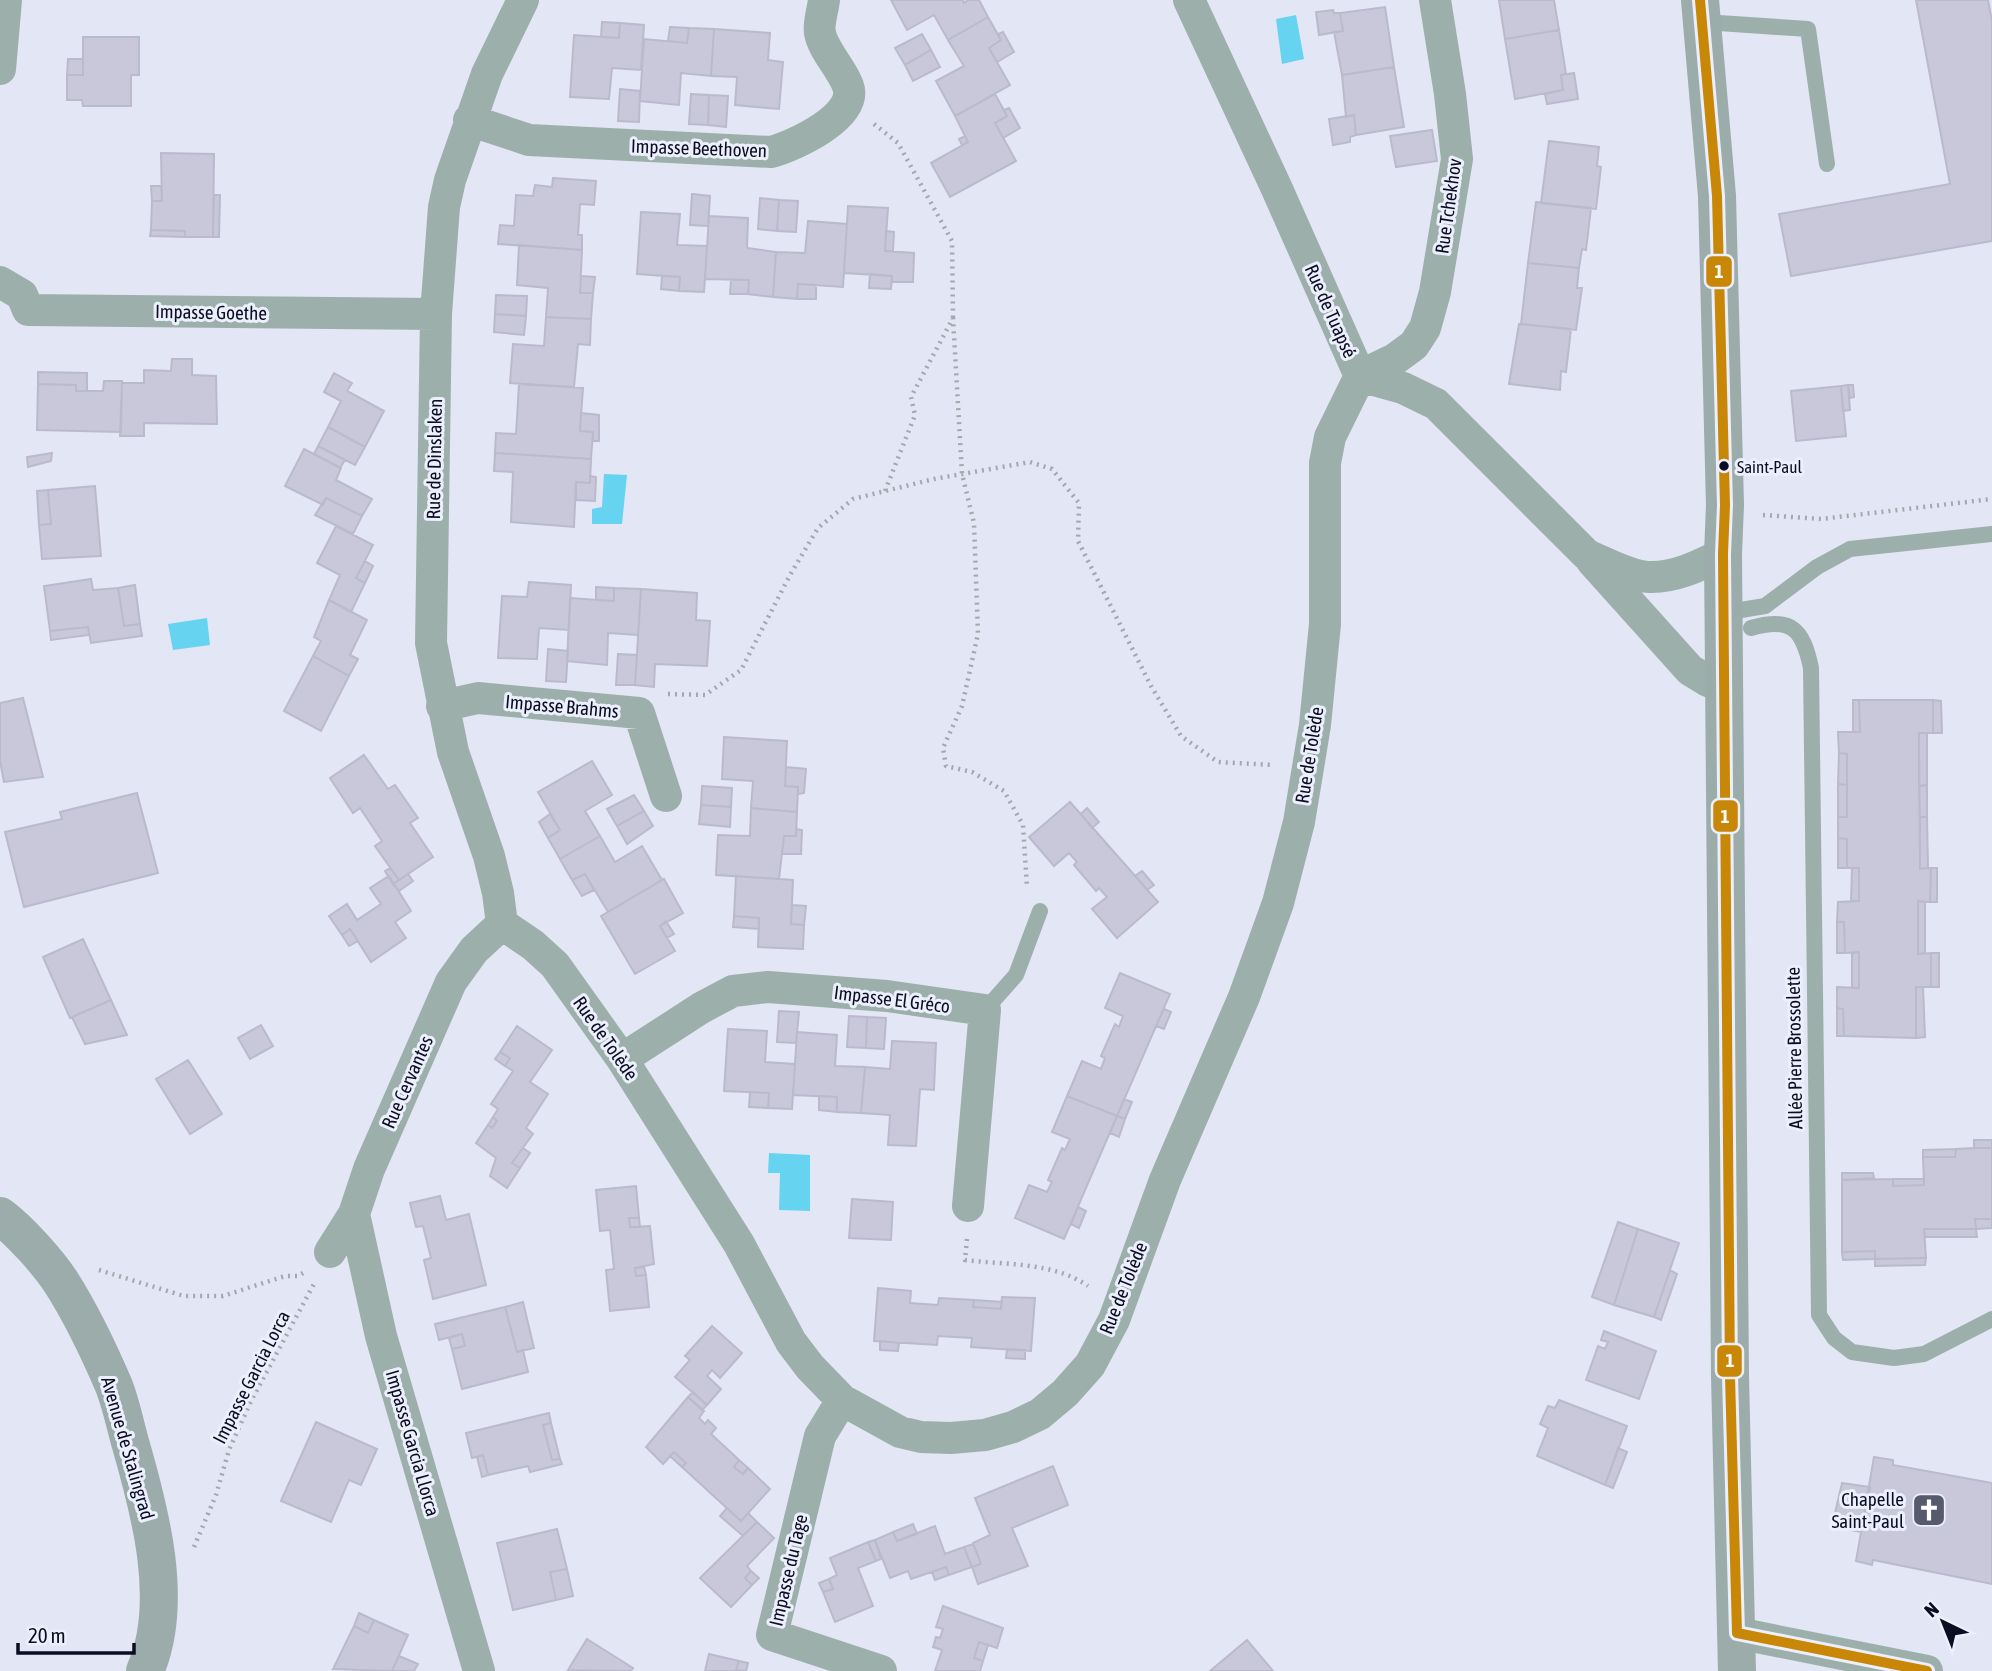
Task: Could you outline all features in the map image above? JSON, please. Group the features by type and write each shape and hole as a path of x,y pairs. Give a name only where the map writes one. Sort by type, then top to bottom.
{"street":[{"path":"0,69 6,0"},
{"name":"Rue de Dinslaken","path":"502,924 489,856 460,777 442,706 431,643 436,314 444,207 450,180 487,74 523,0"},
{"path":"824,0 819,32 849,88 848,103"},
{"name":"Rue de Tuapsé","path":"1189,0 1277,188 1360,376 1403,388 1436,404 1587,555 1648,578 1681,573 1723,554"},
{"name":"Rue Tchekhov","path":"1360,376 1395,359 1414,345 1425,328 1436,292 1457,159 1435,0"},
{"path":"1702,11 1717,196 1725,505 1723,554 1730,1376 1737,1671"},
{"name":"Impasse Beethoven","path":"469,120 529,140 771,152 787,148 834,120 848,103"},
{"name":"Impasse Goethe","path":"0,282 22,295 29,310 436,314"},
{"name":"Rue de Tolède","path":"502,924 533,945 555,965 622,1059 740,1244 792,1342 810,1367 842,1400 900,1432 921,1437 985,1435 1013,1427 1040,1414 1065,1393 1090,1365 1114,1320 1165,1180 1244,997 1278,903 1299,822 1315,725 1325,624 1325,463 1331,438 1360,376"},
{"path":"1587,555 1690,670 1725,688"},
{"name":"Impasse Brahms","path":"442,706 478,698 639,713 666,796"},
{"name":"Rue Cervantes","path":"330,1252 354,1214 369,1169 451,982 474,950 502,924"},
{"name":"Impasse El Gréco","path":"622,1059 701,1008 733,991 768,987 874,995 985,1010"},
{"path":"968,1206 985,1010"},
{"name":"Impasse Garcia Llorca","path":"354,1214 381,1336 479,1671"},
{"name":"Avenue de Stalingrad","path":"0,1216 14,1226 60,1280 115,1389 138,1469 154,1545 159,1602 151,1657 145,1671"},
{"name":"Impasse du Tage","path":"842,1400 820,1436 772,1635 881,1671"},
{"path":"1737,1633 1927,1671"}],"lane":[{"path":"1702,11 1808,29 1827,164"},
{"path":"1741,610 1765,606 1817,567 1850,549 1992,534"},
{"name":"Allée Pierre Brossolette","path":"1751,628 1765,624 1785,625 1796,631 1806,644 1811,668 1819,1315 1834,1338 1852,1352 1894,1358 1924,1354 1992,1319"},
{"path":"985,1010 1016,975 1040,911"}],"path":[{"path":"848,103 898,143 952,242 953,318 962,474 974,523 978,634 961,706 943,748 946,766 972,772 1004,791 1023,825 1028,897 1040,911"},
{"path":"885,491 915,415 911,397 953,318"},
{"path":"639,713 666,694 705,695 741,670 790,575 818,528 853,499 962,474 1030,462 1052,469 1079,503 1078,541 1152,686 1181,736 1218,762 1309,768"},
{"path":"1771,517 1821,519 1992,499"},
{"path":"968,1206 965,1260 1054,1270 1070,1275 1088,1286 1114,1320"},
{"path":"95,1269 184,1296 223,1296 285,1276 298,1276 330,1252"},
{"name":"Impasse Garcia Lorca","path":"158,1585 185,1562 202,1532 234,1438 330,1252"}],"water":[{"path":"1296,15 1304,59 1282,64 1276,19"},
{"path":"604,474 627,475 622,524 592,524 592,509 602,507"},
{"path":"207,618 210,645 173,650 168,624"},
{"path":"769,1153 810,1155 810,1211 779,1210 780,1173 768,1173"}],"building":[{"path":"891,0 963,0 964,3 968,0 979,0 988,17 948,40 934,15 907,30"},
{"path":"1499,0 1554,0 1559,30 1505,39"},
{"path":"1916,0 1988,0 1992,21 1992,241 1791,276 1779,214 1950,184"},
{"path":"1385,7 1394,67 1342,75 1334,32 1343,31 1340,13"},
{"path":"1333,10 1334,13 1340,13 1343,31 1319,35 1316,12"},
{"path":"988,17 1001,40 989,48 1010,85 955,116 936,81 964,66 948,40"},
{"path":"602,22 620,23 619,38 601,37"},
{"path":"620,23 644,25 641,70 612,68 609,99 570,97 574,35 619,38"},
{"path":"670,27 689,28 687,43 668,41"},
{"path":"689,28 714,29 711,76 681,73 679,105 640,101 644,39 687,43"},
{"path":"714,29 770,33 768,60 783,62 779,109 735,105 737,77 711,76"},
{"path":"1559,30 1566,74 1561,75 1563,90 1515,99 1505,39"},
{"path":"1003,32 1014,52 997,62 989,48 1001,40 998,34"},
{"path":"922,34 931,50 905,65 895,48"},
{"path":"83,37 139,37 139,75 131,75 131,106 83,106 82,100 67,100 67,75 83,75"},
{"path":"931,50 940,67 913,81 905,65"},
{"path":"68,59 83,59 83,75 67,75"},
{"path":"1394,67 1404,127 1356,135 1354,115 1346,117 1342,75"},
{"path":"1574,73 1578,99 1547,104 1545,94 1563,90 1561,75"},
{"path":"620,89 640,91 639,122 618,121"},
{"path":"691,94 709,95 708,125 689,124"},
{"path":"995,94 1007,116 995,123 1016,161 950,197 931,163 968,142 955,116"},
{"path":"709,95 728,96 726,127 708,125"},
{"path":"1009,108 1020,128 1003,138 995,123 1007,116 1004,110"},
{"path":"1354,115 1356,135 1350,137 1350,142 1333,145 1329,119"},
{"path":"1432,130 1437,161 1396,167 1390,136"},
{"path":"965,136 968,142 962,145 959,139"},
{"path":"1549,141 1599,147 1597,166 1601,167 1596,209 1541,203"},
{"path":"161,153 214,154 213,237 185,237 185,231 151,230 152,201 162,201"},
{"path":"553,178 596,181 594,205 580,204 578,235 582,235 582,250 498,244 500,225 514,226 516,195 533,196 535,185 552,187"},
{"path":"151,186 161,186 162,201 152,201"},
{"path":"692,194 710,196 708,226 690,225"},
{"path":"214,195 220,195 219,237 213,237"},
{"path":"760,198 779,200 777,231 758,229"},
{"path":"779,200 798,201 796,232 777,231"},
{"path":"1536,202 1591,208 1586,250 1582,249 1579,268 1528,263"},
{"path":"848,206 888,208 885,251 914,253 913,282 892,282 892,276 844,273"},
{"path":"641,212 680,214 677,245 707,246 704,292 679,291 680,277 637,274"},
{"path":"709,216 748,218 747,248 776,252 773,297 748,294 749,280 705,279"},
{"path":"808,221 847,224 843,287 798,284 797,299 773,297 776,252 805,253"},
{"path":"151,230 185,231 185,237 150,236"},
{"path":"886,231 894,232 893,251 885,251"},
{"path":"519,245 582,250 580,293 593,293 591,319 546,317 548,288 517,285"},
{"path":"1528,263 1579,268 1577,288 1582,288 1576,330 1521,324"},
{"path":"870,274 892,276 891,289 869,288"},
{"path":"581,276 595,277 593,293 580,293"},
{"path":"662,276 680,277 679,291 661,289"},
{"path":"731,280 749,280 748,294 730,294"},
{"path":"798,284 816,285 816,299 797,299"},
{"path":"496,295 527,296 526,316 495,314"},
{"path":"495,314 526,316 524,335 494,332"},
{"path":"546,317 591,319 590,345 578,344 574,387 510,383 513,344 544,346"},
{"path":"1519,324 1571,329 1566,372 1561,371 1560,390 1509,384"},
{"path":"172,359 192,359 192,375 216,376 217,424 144,423 144,436 120,436 122,383 144,383 144,370 171,371"},
{"path":"38,372 87,373 87,391 76,391 76,385 38,384"},
{"path":"334,373 352,383 347,391 384,411 365,447 328,427 341,401 324,392"},
{"path":"104,381 122,381 121,432 37,430 38,384 76,385 76,391 103,391"},
{"path":"519,384 583,388 580,431 593,432 591,459 495,453 496,433 516,434"},
{"path":"1848,385 1850,410 1843,411 1841,386"},
{"path":"1848,385 1853,385 1854,397 1850,398"},
{"path":"1841,386 1846,436 1796,441 1791,391"},
{"path":"581,413 599,415 599,441 593,441 593,432 580,431"},
{"path":"328,427 365,447 355,465 318,446"},
{"path":"318,446 345,460 340,468 314,454"},
{"path":"304,449 341,468 336,480 372,499 362,516 326,498 323,505 285,486"},
{"path":"52,453 51,461 28,467 27,457"},
{"path":"495,453 591,459 590,483 576,482 574,527 511,522 513,472 494,471"},
{"path":"590,476 596,477 595,501 576,500 576,482 590,483"},
{"path":"95,486 101,556 42,559 39,525 51,524 48,490"},
{"path":"48,490 51,524 39,525 37,491"},
{"path":"326,498 362,516 353,534 315,515"},
{"path":"336,526 373,545 356,578 365,583 351,612 329,600 340,575 317,563"},
{"path":"365,561 373,566 365,583 356,578"},
{"path":"91,579 93,590 118,588 124,626 140,624 142,636 91,643 88,627 50,631 44,586"},
{"path":"529,582 571,585 569,630 539,628 537,659 498,658 502,596 527,597"},
{"path":"135,585 140,624 124,626 118,588"},
{"path":"596,587 614,588 614,601 596,600"},
{"path":"614,588 641,589 638,635 608,633 607,665 567,661 570,598 614,601"},
{"path":"641,589 697,593 696,620 710,621 707,666 655,664 654,687 635,685"},
{"path":"329,600 367,620 350,655 358,659 349,676 313,656 321,641 314,637"},
{"path":"88,627 89,635 51,640 50,631"},
{"path":"548,649 568,651 566,682 546,681"},
{"path":"618,654 637,655 635,685 616,685"},
{"path":"313,656 349,676 321,731 284,711"},
{"path":"23,698 43,777 4,782 0,761 0,703"},
{"path":"1853,700 1859,700 1860,732 1853,732"},
{"path":"1859,700 1933,700 1933,733 1919,733 1920,869 1931,868 1930,902 1918,901 1918,954 1931,953 1931,987 1916,987 1916,1038 1844,1036 1843,1009 1837,1008 1837,987 1859,988 1859,952 1845,953 1844,922 1837,922 1838,902 1859,901 1859,868 1847,868 1847,839 1838,838 1838,817 1847,817 1847,754 1839,753 1838,732 1860,732"},
{"path":"1933,700 1941,701 1942,733 1933,733"},
{"path":"1919,733 1927,733 1927,785 1919,786"},
{"path":"724,737 787,741 785,786 798,787 797,812 751,808 753,781 722,779"},
{"path":"1839,753 1847,754 1847,785 1838,784"},
{"path":"364,755 388,789 395,785 418,818 410,823 433,857 399,880 375,846 382,841 360,808 353,813 330,778"},
{"path":"592,761 612,795 585,811 600,836 560,859 548,838 560,830 538,792"},
{"path":"786,767 806,769 804,793 798,794 798,787 785,786"},
{"path":"1838,784 1847,785 1847,817 1838,817"},
{"path":"1927,785 1927,817 1920,817 1919,786"},
{"path":"702,786 732,788 731,807 701,805"},
{"path":"137,793 158,873 24,907 5,832 62,819 60,812"},
{"path":"634,795 644,811 617,826 607,809"},
{"path":"1070,802 1158,902 1117,938 1092,909 1107,897 1099,888 1096,891 1074,865 1077,862 1069,853 1054,866 1029,837"},
{"path":"701,805 731,807 730,827 699,824"},
{"path":"751,808 797,812 796,836 784,836 779,879 716,875 718,835 750,836"},
{"path":"1087,808 1099,822 1092,828 1081,814"},
{"path":"644,811 653,826 627,844 617,826"},
{"path":"550,814 560,830 548,838 539,822"},
{"path":"1920,817 1927,817 1928,868 1920,869"},
{"path":"796,829 802,830 801,854 782,854 784,836 796,836"},
{"path":"600,836 615,862 642,846 662,880 608,912 585,874 572,880 560,859"},
{"path":"1838,838 1847,839 1847,868 1838,868"},
{"path":"390,868 399,880 393,884 385,871"},
{"path":"1852,868 1859,868 1859,901 1851,901"},
{"path":"1931,868 1937,868 1937,902 1930,902"},
{"path":"1142,871 1154,885 1147,890 1135,876"},
{"path":"408,874 413,881 399,891 393,884"},
{"path":"585,874 594,890 582,896 572,880"},
{"path":"389,876 411,911 395,922 406,938 371,962 350,929 342,935 329,916 347,904 357,920 381,904 370,888"},
{"path":"736,876 793,880 791,924 804,925 803,949 758,947 759,918 734,916"},
{"path":"664,879 683,913 660,926 675,951 635,974 601,916"},
{"path":"1918,901 1925,902 1925,953 1918,954"},
{"path":"792,905 806,906 804,925 791,924"},
{"path":"734,916 759,918 759,929 733,927"},
{"path":"666,921 674,934 667,938 660,926"},
{"path":"1837,922 1844,922 1845,953 1837,953"},
{"path":"350,929 358,941 349,946 342,935"},
{"path":"83,939 111,1000 70,1018 43,957"},
{"path":"1859,952 1859,988 1852,988 1852,953"},
{"path":"1931,953 1939,953 1939,987 1931,987"},
{"path":"1120,973 1170,994 1117,1116 1067,1096 1082,1061 1101,1069 1105,1058 1101,1056 1115,1024 1119,1027 1123,1016 1105,1008"},
{"path":"1916,987 1923,987 1925,1037 1916,1038"},
{"path":"111,1000 127,1035 85,1044 72,1017"},
{"path":"1837,1008 1843,1009 1844,1036 1837,1036"},
{"path":"1164,1009 1171,1012 1164,1029 1156,1026"},
{"path":"779,1011 799,1012 796,1043 777,1042"},
{"path":"849,1016 867,1017 866,1048 847,1047"},
{"path":"867,1017 886,1018 884,1049 866,1048"},
{"path":"261,1025 273,1046 250,1059 238,1038"},
{"path":"517,1026 552,1050 530,1082 548,1094 526,1128 533,1134 512,1163 520,1168 507,1188 490,1176 496,1158 476,1143 488,1125 492,1128 497,1121 493,1117 498,1109 491,1104 513,1071 505,1066 510,1058 500,1052"},
{"path":"728,1029 767,1031 765,1062 795,1064 792,1109 768,1108 769,1093 724,1091"},
{"path":"797,1032 837,1035 835,1066 865,1067 861,1113 837,1112 837,1097 793,1095"},
{"path":"892,1041 936,1043 934,1090 920,1089 916,1146 888,1145 890,1115 861,1113 865,1067 890,1069"},
{"path":"500,1052 510,1058 505,1066 495,1059"},
{"path":"188,1060 222,1114 190,1134 156,1079"},
{"path":"750,1092 769,1093 768,1108 749,1107"},
{"path":"819,1096 837,1097 837,1112 819,1110"},
{"path":"1067,1096 1117,1116 1064,1239 1015,1218 1029,1185 1047,1192 1052,1182 1048,1180 1062,1148 1065,1150 1070,1139 1052,1132"},
{"path":"1124,1099 1132,1102 1125,1119 1117,1116"},
{"path":"1117,1116 1125,1119 1119,1137 1110,1133"},
{"path":"493,1117 497,1121 492,1128 488,1125"},
{"path":"1974,1140 1992,1140 1992,1148 1974,1148"},
{"path":"523,1148 530,1153 520,1168 512,1163"},
{"path":"1992,1148 1992,1219 1975,1219 1976,1229 1924,1229 1926,1258 1875,1259 1875,1251 1842,1252 1842,1180 1893,1179 1893,1186 1924,1185 1923,1157 1955,1157 1956,1149"},
{"path":"1956,1149 1955,1157 1923,1157 1923,1150"},
{"path":"1842,1173 1873,1173 1874,1178 1842,1180"},
{"path":"1893,1179 1924,1179 1924,1185 1893,1186"},
{"path":"636,1186 639,1218 629,1218 630,1227 650,1226 654,1264 635,1268 636,1276 646,1275 649,1307 610,1311 606,1270 614,1269 610,1230 600,1231 596,1190"},
{"path":"440,1196 446,1220 469,1214 486,1285 433,1299 424,1260 431,1258 423,1226 416,1227 410,1203"},
{"path":"852,1199 893,1202 891,1240 849,1238"},
{"path":"1078,1207 1086,1211 1079,1228 1071,1224"},
{"path":"629,1218 639,1218 640,1227 630,1227"},
{"path":"1975,1219 1992,1219 1992,1228 1976,1229"},
{"path":"1618,1222 1638,1229 1614,1305 1592,1297"},
{"path":"1638,1229 1679,1243 1654,1317 1614,1305"},
{"path":"1924,1229 1976,1229 1977,1237 1925,1237"},
{"path":"1875,1251 1875,1259 1843,1260 1842,1252"},
{"path":"1926,1258 1925,1265 1875,1266 1875,1259"},
{"path":"644,1267 646,1275 636,1276 635,1268"},
{"path":"1670,1270 1677,1274 1661,1320 1654,1317"},
{"path":"878,1288 911,1291 910,1303 938,1305 939,1298 974,1300 973,1307 1001,1309 1002,1297 1035,1298 1031,1351 971,1347 972,1338 938,1336 937,1345 874,1341"},
{"path":"974,1300 1002,1302 1001,1309 973,1307"},
{"path":"523,1302 534,1348 517,1352 505,1307"},
{"path":"505,1307 517,1352 523,1350 528,1372 462,1389 452,1349 465,1346 462,1334 439,1340 435,1324"},
{"path":"712,1326 742,1353 720,1378 712,1370 707,1376 721,1389 707,1405 675,1377 690,1360 685,1356"},
{"path":"1604,1331 1656,1351 1639,1399 1586,1380 1598,1346 1605,1349 1608,1342 1601,1340"},
{"path":"462,1334 465,1346 452,1349 449,1338"},
{"path":"880,1341 899,1343 898,1351 880,1350"},
{"path":"1007,1349 1025,1350 1025,1359 1006,1358"},
{"path":"693,1392 707,1405 702,1410 688,1397"},
{"path":"688,1397 704,1411 699,1418 705,1424 708,1420 716,1428 711,1434 739,1460 734,1467 743,1474 748,1468 770,1489 741,1521 682,1467 686,1463 674,1452 663,1464 646,1447"},
{"path":"1559,1400 1627,1426 1605,1485 1537,1456 1548,1428 1540,1424 1548,1406 1555,1408"},
{"path":"549,1413 551,1423 543,1425 552,1460 560,1459 562,1464 530,1472 528,1466 488,1475 483,1455 472,1458 466,1433"},
{"path":"316,1422 377,1449 361,1485 349,1480 331,1522 281,1501"},
{"path":"551,1423 560,1459 552,1460 543,1425"},
{"path":"1618,1448 1627,1452 1613,1488 1605,1485"},
{"path":"674,1452 686,1463 682,1467 670,1456"},
{"path":"483,1455 488,1475 482,1477 477,1457"},
{"name":"Chapelle Saint-Paul","path":"1874,1457 1893,1460 1893,1465 1992,1483 1992,1584 1873,1560 1872,1565 1856,1561"},
{"path":"739,1460 748,1468 743,1474 734,1467"},
{"path":"1053,1466 1068,1505 1012,1528 1028,1566 978,1584 972,1567 981,1564 973,1543 990,1535 975,1498"},
{"path":"1842,1483 1870,1487 1861,1532 1832,1526"},
{"path":"727,1508 741,1521 748,1513 757,1522 743,1536 720,1516"},
{"path":"757,1522 774,1538 747,1566 751,1571 745,1578 752,1585 731,1607 700,1578"},
{"path":"913,1524 917,1534 897,1541 893,1532"},
{"path":"935,1526 945,1554 964,1547 972,1567 949,1575 946,1567 911,1579 908,1571 890,1578 875,1540 893,1532 897,1541"},
{"path":"557,1529 567,1569 550,1572 556,1600 513,1610 497,1543"},
{"path":"875,1540 881,1559 876,1561 868,1542"},
{"path":"868,1542 876,1561 858,1568 873,1606 835,1622 823,1592 833,1589 829,1579 837,1575 830,1558"},
{"path":"973,1544 981,1564 972,1567 964,1547"},
{"path":"946,1567 949,1575 935,1580 932,1572"},
{"path":"567,1569 573,1596 556,1600 550,1572"},
{"path":"751,1571 759,1578 752,1585 745,1578"},
{"path":"829,1579 833,1589 823,1592 819,1583"},
{"path":"943,1606 1003,1628 997,1648 979,1642 974,1658 983,1661 980,1671 935,1671 942,1650 933,1647 936,1637 940,1638 943,1629 936,1627"},
{"path":"359,1613 374,1620 368,1633 354,1626"},
{"path":"374,1620 408,1635 392,1671 333,1669 354,1626 368,1633"},
{"path":"587,1639 633,1668 631,1671 568,1670"},
{"path":"1247,1640 1273,1671 1210,1671"},
{"path":"979,1642 988,1645 983,1661 974,1658"},
{"path":"709,1654 739,1661 736,1670 739,1671 705,1671"},
{"path":"399,1656 418,1664 414,1671 392,1671"},
{"path":"739,1661 748,1663 746,1671 736,1670"}],"transit line":[{"name":"1","path":"1700,0 1717,196 1725,505 1723,554 1730,1376 1737,1633"},
{"name":"1","path":"1737,1633 1927,1671"}],"place":[{"name":"Saint-Paul","path":"1724,466"},
{"name":"Chapelle Saint-Paul","path":"1929,1510"}]}
